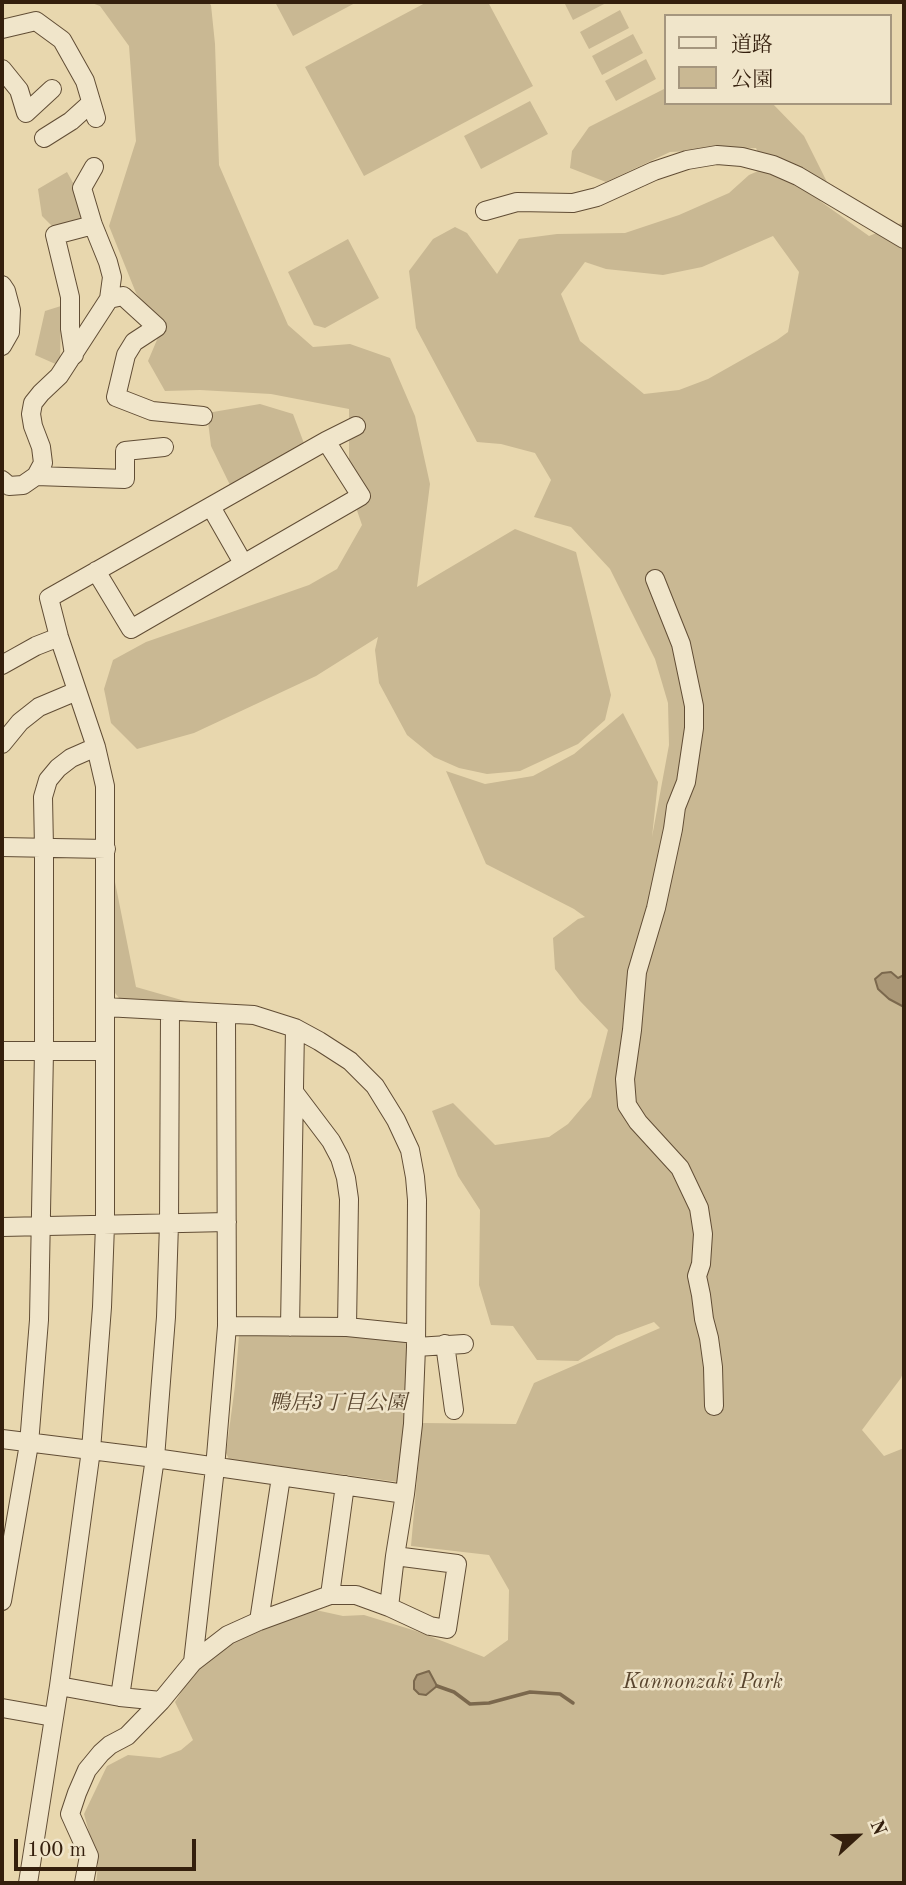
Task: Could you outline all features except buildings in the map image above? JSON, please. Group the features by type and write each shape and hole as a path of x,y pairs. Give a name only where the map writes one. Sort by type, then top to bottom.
{"street":[{"path":"2,29 36,21 62,40 85,81 94,110 44,138"},
{"path":"2,69 19,90 26,113 52,89"},
{"path":"485,211 517,202 573,203 597,197 654,171 687,160 717,155 742,157 773,165 809,182 904,239"},
{"path":"2,480 9,485 23,485 36,476 43,463 31,414 33,403 59,376 109,299 112,277 82,188 94,167"},
{"path":"74,355 70,329 71,296 54,235 93,225"},
{"path":"2,285 11,310 10,332 2,346"},
{"path":"109,299 123,296 157,327 134,342 126,355 116,397 152,411 203,416"},
{"path":"28,1883 59,1686 91,1450 105,1225 105,786 96,747 59,637 49,598 356,426"},
{"path":"96,571 131,629 361,496 326,441"},
{"path":"36,476 125,478 125,451 164,447"},
{"path":"211,507 243,563"},
{"path":"655,579 681,644 694,706 694,729 686,782 676,807 656,908 637,972 625,1079 627,1105 638,1122 680,1168 699,1208 703,1234 701,1264 697,1276 713,1367 714,1406"},
{"path":"2,665 17,655 59,637"},
{"path":"2,744 20,722 38,707 77,691"},
{"path":"2,1601 29,1444 39,1320 44,1051 43,797 48,780 58,768 71,758 96,747"},
{"path":"2,848 106,849"},
{"path":"105,1007 254,1015 295,1028 350,1061 375,1086 396,1120 410,1150 415,1177 416,1341 413,1424 389,1607"},
{"path":"120,1697 155,1458 166,1317 170,1011"},
{"path":"193,1662 215,1468 227,1326 226,1014"},
{"path":"290,1327 295,1028"},
{"path":"2,1051 105,1051"},
{"path":"293,1093 331,1141 346,1178 349,1199 348,1327"},
{"path":"2,1227 227,1222"},
{"path":"227,1326 348,1327 416,1341 464,1344"},
{"path":"446,1344 454,1410"},
{"path":"2,1439 405,1494"},
{"path":"259,1621 281,1477"},
{"path":"330,1595 345,1486"},
{"path":"83,1883 89,1856 69,1814 87,1770 110,1745 127,1736 193,1662 228,1635 330,1595 356,1595 430,1626 447,1629 457,1564 395,1556"},
{"path":"59,1686 161,1701"},
{"path":"2,1708 53,1717"}],"green space":[{"path":"89,2 208,2 211,5 219,165 288,325 313,347 350,344 390,358 415,416 430,484 417,587 515,529 576,552 611,695 605,720 578,744 520,771 487,774 459,768 434,757 407,735 379,683 375,650 378,637 316,676 194,733 137,749 111,723 104,689 113,660 146,642 309,585 337,569 362,525 349,487 349,409 271,394 165,391 148,361 162,328 136,293 109,226 136,141 129,46 100,6"},
{"path":"275,2 357,2 293,36"},
{"path":"427,2 488,2 533,86 364,176 305,67"},
{"path":"564,2 608,2 573,20"},
{"path":"620,10 629,28 589,49 580,32"},
{"path":"633,34 643,53 602,75 592,56"},
{"path":"646,59 656,79 616,101 605,81"},
{"name":"Kannonzaki Park","path":"664,89 664,105 774,105 804,136 827,182 820,201 869,236 904,222 904,1370 901,1378 862,1430 884,1456 904,1448 904,1883 96,1883 98,1865 84,1814 107,1766 128,1755 160,1758 181,1750 193,1740 175,1702 203,1657 302,1607 343,1616 364,1615 484,1657 508,1640 509,1590 489,1555 411,1546 422,1423 516,1424 534,1383 660,1328 654,1322 616,1336 578,1361 537,1360 513,1326 491,1325 479,1285 480,1210 458,1176 432,1111 453,1103 495,1145 549,1137 568,1124 591,1097 608,1030 580,1001 555,969 553,938 578,919 585,917 486,864 446,771 485,784 533,776 574,754 623,713 658,782 652,837 669,745 668,703 655,659 610,569 571,527 534,517 551,480 535,453 501,444 477,442 416,328 409,271 433,239 455,227 467,233 497,274 519,239 557,234 625,233 679,215 729,193 749,175 765,168 756,148 670,152 606,182 570,168 572,151 589,127","holes":["773,236 799,272 788,332 708,379 679,390 644,394 580,341 561,294 585,262 606,269 663,275 702,267"]},
{"path":"530,101 548,134 481,169 464,136"},
{"path":"67,172 77,190 88,221 55,229 42,216 38,189"},
{"path":"348,239 379,298 325,328 314,325 288,272"},
{"path":"61,306 60,366 35,355 45,311"},
{"path":"260,404 293,414 305,446 230,485 211,446 207,413"},
{"path":"115,882 136,987 199,1005 124,1004 115,993"},
{"name":"鴨居3丁目公園","path":"408,1334 407,1430 398,1482 229,1459 226,1453 239,1335"}],"shaded area":[{"path":"891,972 898,978 904,975 904,1007 878,989 875,979 882,973"},
{"path":"429,1671 437,1686 426,1695 419,1694 414,1689 414,1681 417,1675"}],"waterway":[{"path":"437,1686 454,1692 470,1704 489,1703 530,1692 560,1694 573,1703"}]}
